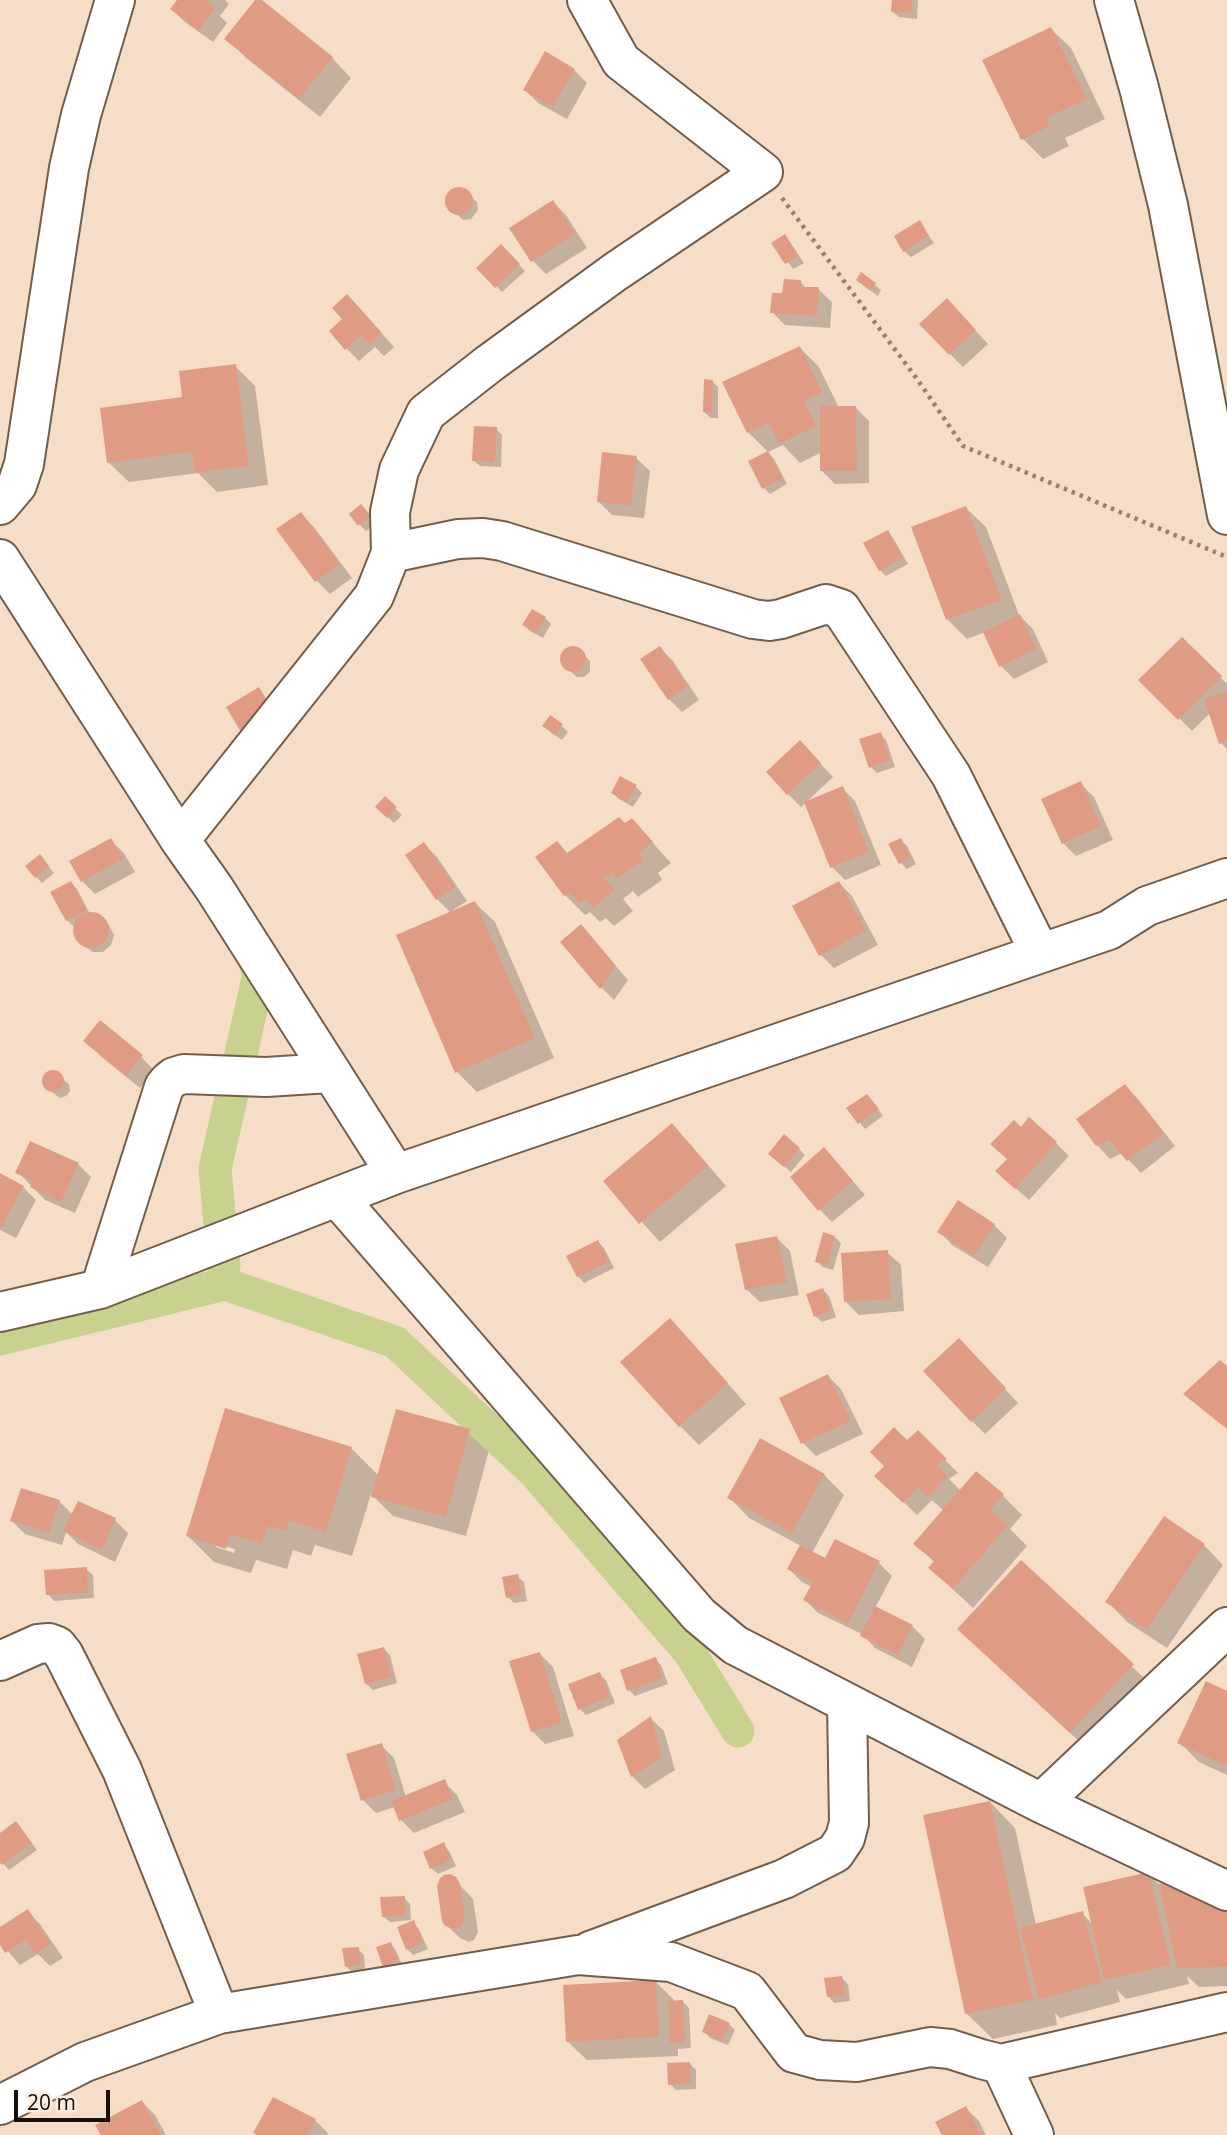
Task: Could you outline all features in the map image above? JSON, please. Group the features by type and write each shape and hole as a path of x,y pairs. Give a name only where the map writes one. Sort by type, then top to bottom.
{"street":[{"path":"0,505 18,485 24,464 69,168 81,115 115,0"},
{"path":"180,840 374,596 391,554 390,512 399,470 426,414 490,363 614,272 763,172 621,61 587,0"},
{"path":"1114,0 1168,205 1227,514"},
{"path":"391,554 458,539 483,538 502,541 753,619 781,619 827,604 841,609 951,775 1040,953"},
{"path":"0,559 396,1174"},
{"path":"0,1312 100,1289 396,1174 1109,930 1147,906 1227,878"},
{"path":"1109,930 1157,928 1227,906"},
{"path":"100,1289 164,1087 169,1081 184,1074 266,1077 330,1073"},
{"path":"337,1197 699,1615 735,1645 1041,1803 1227,1891"},
{"path":"1041,1803 1227,1627"},
{"path":"0,1661 38,1644 49,1643 57,1646 64,1655 122,1770 219,2014"},
{"path":"0,2105 85,2062 219,2014 578,1955 784,1880 835,1853 845,1838 849,1823 847,1703"},
{"path":"578,1955 671,1962 747,1992 794,2053 820,2060 857,2062 930,2047 950,2049 1002,2064 1227,2012"},
{"path":"1002,2064 1034,2135"}],"path":[{"path":"763,172 917,379 963,446 1227,556"}],"building":[{"path":"177,0 210,0 208,3 215,9 199,31 170,9"},
{"path":"255,0 262,0 333,57 299,99 224,39"},
{"path":"892,0 912,0 911,13 891,12"},
{"path":"1051,27 1087,99 1046,118 1050,126 1021,140 982,60"},
{"path":"545,51 575,69 553,107 523,90"},
{"path":"459,187 469,191 473,201 469,211 459,215 449,211 445,201 449,191"},
{"path":"553,200 575,234 531,262 509,228"},
{"path":"920,220 929,236 903,252 894,236"},
{"path":"785,234 799,256 785,264 771,243"},
{"path":"501,244 520,264 495,288 476,268"},
{"path":"861,272 876,283 871,291 856,280"},
{"path":"784,279 801,280 801,287 819,287 817,316 770,313 772,293 782,293"},
{"path":"347,294 382,333 369,344 361,335 345,350 329,331 342,319 332,308"},
{"path":"947,298 976,330 949,355 919,324"},
{"path":"800,346 822,392 804,401 816,426 779,444 769,423 747,433 722,382"},
{"path":"236,364 249,466 195,473 192,452 107,463 100,408 182,397 179,371"},
{"path":"704,379 713,380 712,413 703,412"},
{"path":"820,406 856,406 857,471 820,471"},
{"path":"474,426 497,427 495,462 472,461"},
{"path":"768,451 783,478 762,489 748,461"},
{"path":"602,452 637,456 631,506 597,502"},
{"path":"361,504 371,516 358,526 349,514"},
{"path":"966,506 1002,600 946,620 911,527"},
{"path":"301,512 340,564 315,582 276,529"},
{"path":"888,530 903,558 879,571 863,543"},
{"path":"532,609 546,617 536,633 522,625"},
{"path":"1020,614 1036,649 999,667 983,632"},
{"path":"1182,637 1222,676 1178,720 1138,680"},
{"path":"573,646 582,650 586,659 582,668 573,672 564,668 560,659 564,650"},
{"path":"660,646 688,686 668,700 640,659"},
{"path":"259,687 274,712 241,732 226,707"},
{"path":"1227,691 1227,741 1219,744 1204,699"},
{"path":"550,715 563,724 555,735 542,726"},
{"path":"881,732 890,760 869,768 859,739"},
{"path":"800,740 821,763 787,795 766,772"},
{"path":"620,776 637,785 627,802 611,793"},
{"path":"1081,781 1101,826 1062,844 1041,799"},
{"path":"843,786 869,852 830,868 804,802"},
{"path":"385,796 397,807 387,818 375,807"},
{"path":"619,817 625,823 632,818 653,842 639,853 644,860 617,879 612,873 604,878 615,890 593,908 586,899 579,903 570,893 564,896 535,857 557,841 567,853"},
{"path":"111,838 123,859 81,882 69,861"},
{"path":"901,838 911,858 899,864 888,844"},
{"path":"424,842 455,887 436,900 405,855"},
{"path":"40,854 49,866 35,878 25,866"},
{"path":"71,881 87,910 66,921 50,892"},
{"path":"839,881 866,931 819,956 792,906"},
{"path":"475,901 535,1038 455,1073 396,935"},
{"path":"91,912 104,917 109,930 104,943 91,948 78,943 73,930 78,917"},
{"path":"581,924 616,966 600,989 560,942"},
{"path":"100,1020 143,1055 126,1076 83,1041"},
{"path":"53,1070 61,1073 64,1081 61,1089 53,1092 45,1089 42,1081 45,1073"},
{"path":"1125,1084 1164,1133 1127,1161 1109,1140 1096,1146 1076,1119"},
{"path":"867,1094 879,1109 858,1124 846,1108"},
{"path":"1029,1117 1057,1142 1015,1189 995,1171 1007,1159 990,1144 1014,1120 1021,1127"},
{"path":"672,1123 708,1166 639,1224 603,1181"},
{"path":"784,1134 800,1148 784,1167 768,1154"},
{"path":"30,1141 79,1163 61,1202 30,1187 33,1181 15,1173"},
{"path":"824,1147 853,1181 818,1211 790,1177"},
{"path":"0,1173 24,1186 2,1226 0,1225"},
{"path":"958,1200 995,1224 974,1256 937,1232"},
{"path":"823,1232 835,1236 828,1265 815,1262"},
{"path":"777,1236 787,1282 745,1290 735,1244"},
{"path":"598,1240 609,1262 577,1277 566,1256"},
{"path":"888,1250 891,1299 844,1302 841,1253"},
{"path":"823,1288 831,1310 814,1317 806,1294"},
{"path":"670,1318 728,1383 679,1427 620,1362"},
{"path":"959,1338 1006,1388 971,1422 923,1371"},
{"path":"1220,1360 1227,1366 1227,1429 1183,1394"},
{"path":"828,1374 851,1421 801,1444 779,1398"},
{"path":"225,1408 352,1447 326,1532 289,1520 286,1531 268,1526 262,1544 230,1535 226,1549 186,1536"},
{"path":"396,1409 470,1429 446,1517 371,1497"},
{"path":"894,1427 907,1440 918,1430 947,1459 937,1465 948,1476 928,1497 918,1488 903,1503 874,1476 884,1466 870,1452"},
{"path":"760,1438 825,1474 792,1533 727,1498"},
{"path":"976,1471 1004,1494 990,1510 1008,1525 953,1589 928,1568 934,1561 913,1544"},
{"path":"21,1488 60,1500 49,1533 10,1521"},
{"path":"78,1501 116,1518 102,1550 63,1531"},
{"path":"1164,1516 1205,1544 1147,1630 1105,1602"},
{"path":"835,1539 880,1561 848,1624 803,1600 813,1582 787,1569 800,1545 825,1558"},
{"path":"1021,1560 1134,1664 1070,1733 957,1629"},
{"path":"87,1567 88,1593 46,1595 44,1570"},
{"path":"518,1574 522,1595 506,1598 502,1577"},
{"path":"875,1606 913,1625 898,1655 860,1636"},
{"path":"384,1647 392,1677 365,1684 357,1654"},
{"path":"540,1652 562,1723 531,1732 509,1661"},
{"path":"656,1657 663,1678 627,1691 620,1670"},
{"path":"600,1672 610,1697 578,1710 568,1684"},
{"path":"1206,1681 1227,1691 1227,1766 1177,1743"},
{"path":"651,1716 662,1757 631,1777 617,1740"},
{"path":"382,1743 396,1790 361,1801 346,1754"},
{"path":"445,1779 453,1799 399,1821 391,1801"},
{"path":"990,1801 1033,2000 965,2014 923,1815"},
{"path":"16,1821 32,1843 2,1865 0,1833"},
{"path":"444,1842 451,1860 430,1869 423,1852"},
{"path":"1149,1872 1171,1965 1104,1980 1083,1887"},
{"path":"450,1874 456,1877 460,1884 465,1918 461,1927 455,1929 445,1926 442,1921 437,1886 440,1878"},
{"path":"1159,1883 1227,1904 1227,1967 1177,1968"},
{"path":"405,1896 406,1915 382,1917 380,1897"},
{"path":"28,1909 51,1944 36,1954 26,1940 5,1953 0,1945 0,1927"},
{"path":"1083,1911 1102,1982 1039,2000 1020,1928"},
{"path":"414,1920 423,1943 406,1950 397,1927"},
{"path":"391,1942 398,1962 383,1967 376,1947"},
{"path":"359,1947 360,1965 345,1967 342,1948"},
{"path":"842,1976 845,1995 827,1997 824,1978"},
{"path":"656,1980 659,2037 566,2042 563,1985"},
{"path":"683,2000 685,2042 670,2043 668,2001"},
{"path":"709,2014 730,2023 722,2041 702,2032"},
{"path":"690,2062 691,2084 668,2085 667,2063"},
{"path":"273,2097 316,2119 307,2135 253,2133"},
{"path":"142,2100 161,2135 101,2135 95,2125"},
{"path":"966,2106 981,2135 942,2135 935,2122"}],"waterway":[{"path":"224,1266 215,1169 259,974 248,945"},
{"path":"0,1339 225,1284 395,1342 535,1473 690,1653 738,1731"}]}
